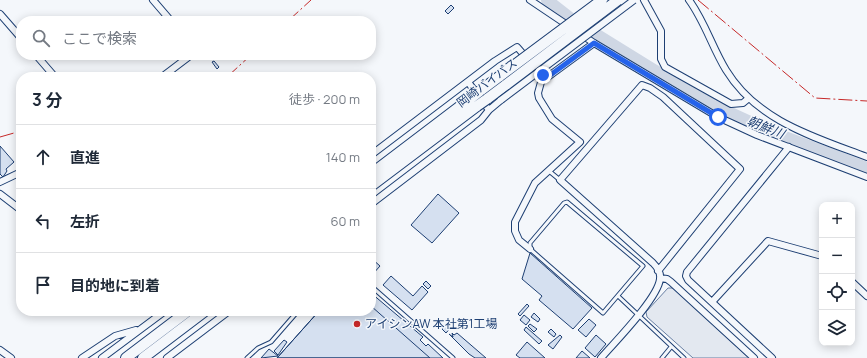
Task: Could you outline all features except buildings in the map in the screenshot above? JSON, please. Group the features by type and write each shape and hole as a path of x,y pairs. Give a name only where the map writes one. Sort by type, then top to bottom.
{"highway":[{"name":"岡崎バイパス","path":"376,171 474,102 487,99 504,80 602,0"},
{"name":"岡崎バイパス","path":"376,182 474,102 480,91 504,80 618,0"},
{"path":"126,358 181,316"},
{"path":"142,358 207,319"},
{"path":"116,358 154,336"}],"street":[{"path":"153,0 167,16"},
{"path":"530,0 594,43 718,117 789,147 867,177"},
{"path":"376,197 481,120 488,110 634,0"},
{"path":"644,0 661,31 661,59 665,67 730,104 743,103 748,98"},
{"path":"689,0 702,20 726,72 748,98 764,112 788,126 867,157"},
{"path":"0,14 16,32"},
{"path":"376,151 495,61 517,47 543,75 549,76 594,43"},
{"path":"41,60 51,72"},
{"path":"169,72 184,60"},
{"path":"530,249 518,240 515,231 515,222 535,183 580,142 552,119 539,98 538,93 543,75"},
{"path":"468,82 488,110"},
{"path":"601,358 656,292 660,278 658,270 653,263 560,180 642,85 650,88 662,97 740,169 658,270"},
{"path":"772,358 688,280 686,274 789,147"},
{"path":"0,182 16,174"},
{"path":"0,194 16,206"},
{"path":"712,302 768,241 819,255"},
{"path":"660,278 667,279 671,282 754,358"},
{"path":"855,285 867,296"},
{"path":"102,358 158,316"},
{"path":"166,358 207,319"},
{"path":"82,358 115,336 139,330"},
{"path":"0,350 11,358"}],"lane":[{"path":"549,171 560,180"},
{"path":"564,202 569,203 643,266 618,296 603,313 530,249 530,243 564,202"},
{"path":"376,290 453,358"},
{"path":"618,296 684,358"},
{"path":"247,358 258,348 271,342 294,316"},
{"path":"662,358 672,347"}],"shaded area":[{"path":"668,288 673,288 749,358 693,358 647,317 646,312"}],"waterway":[{"name":"朝鮮川","path":"547,0 570,18 654,70 724,110 772,132 867,168"}],"power":[{"path":"293,16 311,0"},
{"path":"698,0 815,98 867,101"},
{"path":"232,72 246,60"},
{"path":"0,137 16,132"}],"place":[{"name":"アイシンAW 本社第1工場","path":"357,324"}],"route":[{"path":"543,75 549,76 594,43 718,117"}]}
